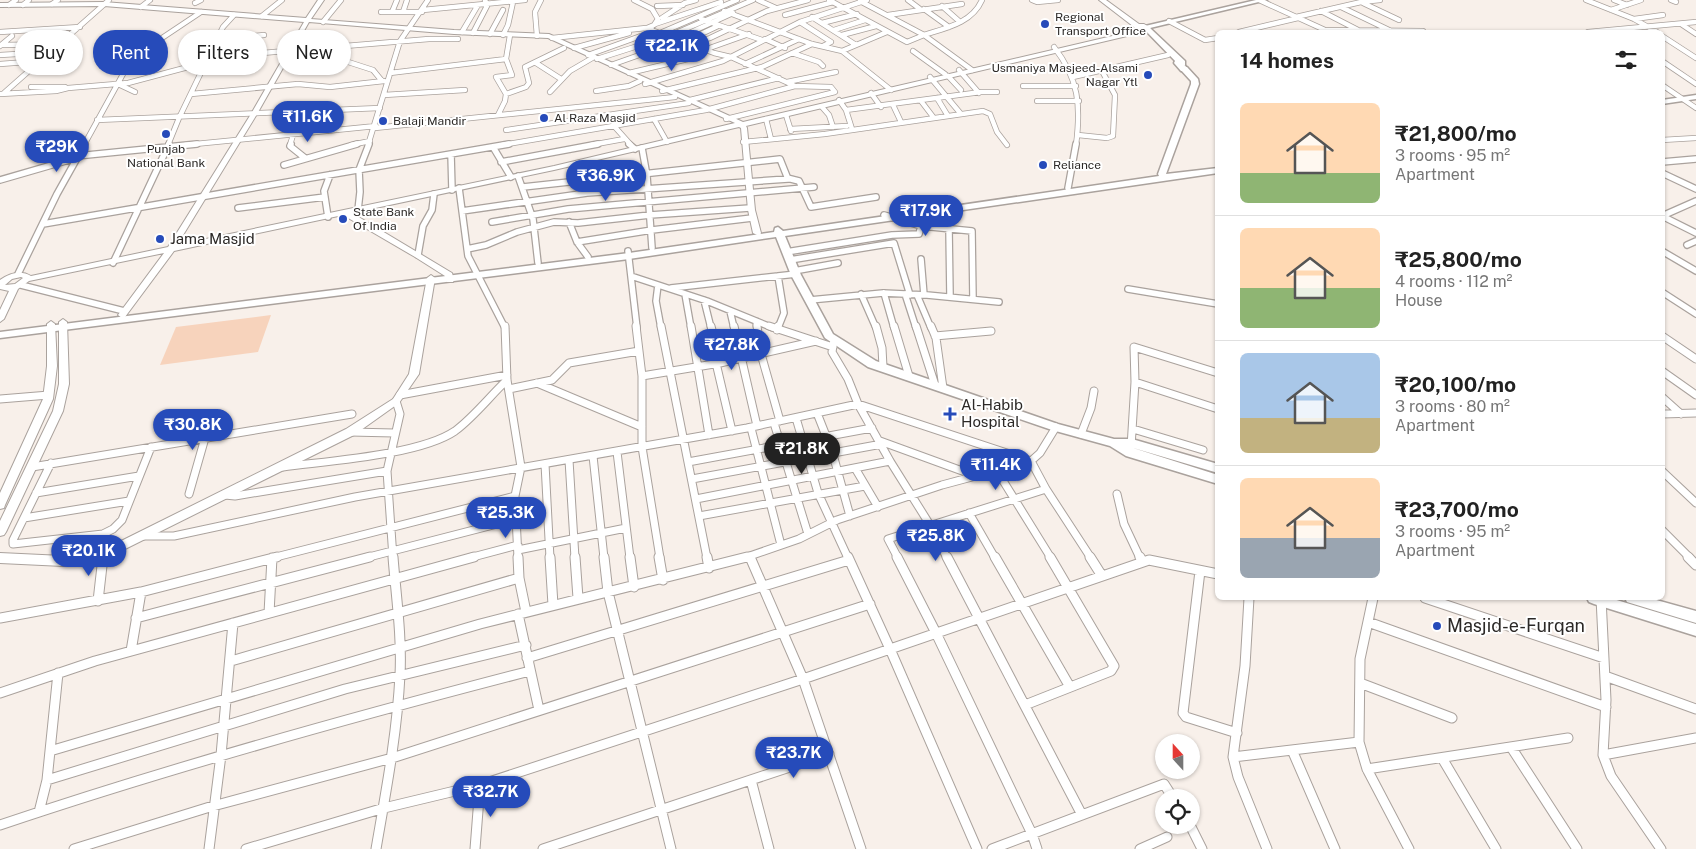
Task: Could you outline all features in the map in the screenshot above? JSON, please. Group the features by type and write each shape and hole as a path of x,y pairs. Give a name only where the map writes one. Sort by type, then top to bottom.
{"main road":[{"path":"301,30 321,0"},
{"path":"1102,0 1143,27 1195,80 1167,175"},
{"path":"1112,0 1143,22 1143,27 1168,55 1183,66"},
{"path":"1,286 21,284 170,250 514,177 871,94 960,71 1261,0"},
{"path":"0,5 104,4 552,38 645,82 708,109 744,128 743,142 748,162 750,208 757,233"},
{"path":"540,36 564,48 611,65 645,82"},
{"path":"123,313 170,250 277,74"},
{"path":"665,90 675,97 690,101"},
{"path":"1665,107 1691,103 1696,97"},
{"path":"739,125 840,101"},
{"path":"1665,102 1691,103"},
{"path":"888,216 1068,188 1215,168"},
{"path":"0,335 123,313 449,278 1167,175"},
{"path":"346,213 418,254 449,278"},
{"path":"476,274 538,263 628,253 757,233 779,232"},
{"path":"779,232 795,272 834,344 872,364 1056,427 1215,468"},
{"path":"0,319 27,275 18,274 1,286"},
{"path":"63,325 431,280"},
{"path":"0,558 64,561 102,555 350,432 398,398 414,374 431,280"},
{"path":"0,532 58,411 63,394 63,325"},
{"path":"0,330 51,327"},
{"path":"0,505 25,453 49,395 52,366 51,327"},
{"path":"1131,448 1215,479"},
{"path":"1605,600 1696,630"},
{"path":"1639,600 1696,617"}],"street":[{"path":"9,5 16,0"},
{"path":"23,5 29,0"},
{"path":"52,4 58,0"},
{"path":"77,30 109,0"},
{"path":"141,7 150,0"},
{"path":"195,3 201,0"},
{"path":"262,16 282,0"},
{"path":"323,22 341,0"},
{"path":"392,12 397,0"},
{"path":"403,12 408,0"},
{"path":"358,210 360,192 359,170 375,127 385,92 385,81 390,73 400,41 407,28 423,11 428,0"},
{"path":"381,12 423,11 478,5 486,2 525,0"},
{"path":"539,0 534,20 540,36"},
{"path":"634,0 653,10 658,19 655,23"},
{"path":"655,0 657,6"},
{"path":"653,10 657,6 703,0"},
{"path":"655,23 728,0"},
{"path":"660,33 737,0"},
{"path":"592,57 669,36 753,0"},
{"path":"758,0 776,8"},
{"path":"656,58 693,46 776,8 808,0"},
{"path":"596,90 629,86 731,57 800,22 867,0"},
{"path":"908,0 949,27"},
{"path":"785,15 831,1 907,42 960,22 981,4 982,0"},
{"path":"1032,0 1037,2 1058,0"},
{"path":"1261,0 1324,30"},
{"path":"1247,30 1321,11 1380,0"},
{"path":"1586,0 1634,19 1653,30"},
{"path":"1614,0 1627,5"},
{"path":"1611,10 1641,0"},
{"path":"860,1 924,35 971,69"},
{"path":"473,33 484,14 486,2"},
{"path":"498,115 506,101 506,94 496,77 512,75 506,59 508,25 513,2"},
{"path":"574,48 648,29 686,2"},
{"path":"888,15 960,2 970,15"},
{"path":"1362,2 1399,20"},
{"path":"797,3 818,15"},
{"path":"931,4 936,7"},
{"path":"462,32 478,5"},
{"path":"942,6 960,22"},
{"path":"1341,7 1389,30"},
{"path":"724,11 812,44 842,51 890,89"},
{"path":"1321,11 1358,30"},
{"path":"18,274 77,157 128,65 201,12"},
{"path":"484,14 502,12 490,34"},
{"path":"680,41 711,23 737,12"},
{"path":"822,23 856,14"},
{"path":"223,30 229,18 234,15"},
{"path":"1634,19 1664,16"},
{"path":"812,17 856,45"},
{"path":"696,18 749,34 819,62 823,66"},
{"path":"834,30 865,20"},
{"path":"1169,21 1204,39 1215,38"},
{"path":"800,22 831,42 823,46"},
{"path":"1628,30 1696,22"},
{"path":"1680,24 1696,34"},
{"path":"611,65 718,26"},
{"path":"842,35 876,26"},
{"path":"0,32 80,27"},
{"path":"550,92 570,71 592,57 649,33 648,29"},
{"path":"552,38 648,29 693,46 731,57 795,86"},
{"path":"842,51 887,32"},
{"path":"629,73 688,58 749,34"},
{"path":"1,45 12,36"},
{"path":"1665,38 1696,58"},
{"path":"351,45 458,39"},
{"path":"745,64 799,39"},
{"path":"665,90 757,69 812,44"},
{"path":"1,45 15,45"},
{"path":"506,94 527,85 525,67 564,48"},
{"path":"1056,48 1073,78 1079,101 1078,135 1068,188"},
{"path":"913,51 946,75 961,90"},
{"path":"0,55 15,54"},
{"path":"1073,78 1168,55"},
{"path":"390,73 506,59"},
{"path":"0,64 15,62"},
{"path":"0,68 6,63"},
{"path":"351,63 373,70 385,81"},
{"path":"536,63 561,79"},
{"path":"1665,63 1696,84"},
{"path":"1,92 56,91 69,88 128,83 178,70"},
{"path":"1078,135 1113,137 1115,95 1102,70"},
{"path":"960,71 979,93"},
{"path":"787,82 836,72"},
{"path":"9,89 25,75"},
{"path":"113,263 200,75"},
{"path":"506,130 690,101 779,78"},
{"path":"932,79 961,114"},
{"path":"191,94 304,84 330,88 385,81"},
{"path":"374,82 385,92 464,90"},
{"path":"118,84 135,92"},
{"path":"1,92 9,89 62,86 69,88"},
{"path":"43,224 654,119 708,109 795,86 832,87 835,92 727,118"},
{"path":"1023,86 1076,86"},
{"path":"1665,88 1691,103"},
{"path":"846,110 997,92"},
{"path":"871,94 881,107"},
{"path":"0,180 77,157 675,97"},
{"path":"937,98 948,116"},
{"path":"921,100 934,118"},
{"path":"840,101 846,110 852,127"},
{"path":"1037,101 1079,101"},
{"path":"893,105 901,122"},
{"path":"822,106 829,115 833,127"},
{"path":"97,120 380,108"},
{"path":"743,142 793,137 852,127 989,112 997,132 1006,145"},
{"path":"786,115 793,137"},
{"path":"654,119 667,142"},
{"path":"766,119 771,139"},
{"path":"614,126 624,139 639,148 646,173 652,248"},
{"path":"790,129 852,127"},
{"path":"293,135 290,146 305,158"},
{"path":"1665,140 1696,138"},
{"path":"501,162 624,139"},
{"path":"284,165 334,149 370,141"},
{"path":"493,147 501,162 523,187 534,227 538,263"},
{"path":"450,154 462,212 467,249 476,274 504,322 507,378 521,467 515,496 522,613 527,658 539,710"},
{"path":"523,187 780,159 787,178"},
{"path":"1665,162 1696,159"},
{"path":"1665,174 1696,189"},
{"path":"328,216 325,189 330,175"},
{"path":"462,212 587,193 787,178 799,181 811,207 876,197"},
{"path":"492,222 531,215 649,201 814,187"},
{"path":"418,254 423,226 432,210 434,194"},
{"path":"238,208 325,197"},
{"path":"1665,215 1696,201"},
{"path":"467,249 486,245 499,238 554,222 750,208"},
{"path":"888,216 921,226 972,231 974,299"},
{"path":"578,242 652,230 752,218"},
{"path":"1665,218 1696,233"},
{"path":"569,222 578,242 588,257"},
{"path":"788,256 892,235 919,234 921,226"},
{"path":"948,229 950,296"},
{"path":"1687,245 1696,241"},
{"path":"788,256 894,244 914,295 939,387"},
{"path":"1665,252 1696,271"},
{"path":"628,253 642,376 642,447 663,580"},
{"path":"1665,257 1673,256"},
{"path":"921,259 914,295 936,336 939,387"},
{"path":"668,288 778,276 838,263"},
{"path":"631,276 704,300 777,330 834,344 832,352 834,358 848,379 858,404 930,526 1082,815"},
{"path":"777,330 784,313 778,276"},
{"path":"21,284 123,313"},
{"path":"658,285 656,301 709,568"},
{"path":"1128,289 1215,304"},
{"path":"810,300 884,293 950,296 999,302"},
{"path":"884,293 909,376"},
{"path":"685,294 709,435"},
{"path":"861,294 879,335 884,354 883,368"},
{"path":"1665,294 1696,314"},
{"path":"704,300 732,431"},
{"path":"730,311 754,427 756,450 781,545"},
{"path":"756,321 761,354 790,480 808,534"},
{"path":"936,336 990,331"},
{"path":"1665,338 1696,359"},
{"path":"642,376 740,359 817,341"},
{"path":"1131,448 1134,347 1215,372"},
{"path":"509,389 555,378 564,366 569,363 639,351"},
{"path":"1665,373 1696,395"},
{"path":"376,849 392,758 399,704 400,646 387,471 394,432 400,414 398,398 507,378"},
{"path":"280,467 391,452 434,442 452,434 507,378"},
{"path":"1134,382 1215,408"},
{"path":"537,383 642,427"},
{"path":"1081,434 1091,408 1094,391"},
{"path":"0,398 49,395"},
{"path":"1665,400 1681,414"},
{"path":"141,536 174,536 389,491 684,440 858,404 1031,462 1102,576"},
{"path":"1665,414 1696,413"},
{"path":"32,466 352,414"},
{"path":"817,414 829,437 850,516"},
{"path":"796,418 810,457 818,493 870,604 977,849"},
{"path":"50,751 400,646 578,598 663,580 750,556 808,534 832,522 976,476 1031,462 1040,453 1056,427"},
{"path":"688,462 872,428"},
{"path":"1133,429 1203,450"},
{"path":"350,432 394,432"},
{"path":"189,494 205,438"},
{"path":"692,479 760,465 832,454 881,443 976,476"},
{"path":"51,463 13,540 13,544 97,536 113,529 119,524 151,447"},
{"path":"617,452 634,587"},
{"path":"593,456 608,592 672,849"},
{"path":"569,460 578,598"},
{"path":"696,499 764,484 890,461"},
{"path":"545,464 548,544 553,605"},
{"path":"855,468 878,507"},
{"path":"225,495 235,496 387,471"},
{"path":"997,471 1069,587 1114,666 1111,671 1025,705"},
{"path":"1665,473 1696,502"},
{"path":"36,493 139,476"},
{"path":"699,516 865,486"},
{"path":"1037,849 1032,834 936,633 888,539 1046,488"},
{"path":"1117,494 1124,524 1142,562"},
{"path":"0,618 141,592 515,496"},
{"path":"24,518 129,501"},
{"path":"969,513 1070,686"},
{"path":"136,618 516,519"},
{"path":"0,692 58,672 395,578 518,548 574,540 626,528"},
{"path":"1666,536 1696,565"},
{"path":"98,601 102,555"},
{"path":"750,556 803,679 862,849"},
{"path":"269,613 272,558"},
{"path":"527,658 849,560"},
{"path":"246,849 384,808 480,785 803,679 1149,560 1215,574"},
{"path":"1200,571 1183,713 1186,717 1237,734"},
{"path":"231,661 519,578"},
{"path":"131,651 141,592"},
{"path":"1249,600 1245,666 1233,757 1238,777 1267,849"},
{"path":"1374,600 1360,660 1359,742 1367,769 1409,849"},
{"path":"1431,600 1604,658"},
{"path":"1599,600 1606,706 1603,756 1611,776 1661,849"},
{"path":"74,849 213,806 392,758 870,604"},
{"path":"1368,622 1606,706"},
{"path":"209,849 231,661 233,623"},
{"path":"48,780 224,724 447,662 526,645"},
{"path":"0,825 221,755 399,704 530,671"},
{"path":"39,812 48,780 58,672"},
{"path":"1605,676 1696,709"},
{"path":"1360,683 1452,718"},
{"path":"1367,769 1568,738"},
{"path":"1603,756 1696,738"},
{"path":"1233,757 1359,742"},
{"path":"1511,747 1577,849"},
{"path":"1292,750 1335,849"},
{"path":"543,849 562,846 663,809 829,754"},
{"path":"1442,758 1496,849"},
{"path":"751,780 769,849"},
{"path":"992,849 1164,784 1167,789"},
{"path":"475,849 480,785"},
{"path":"1194,834 1202,849"},
{"path":"1140,849 1167,838"}],"shaded area":[{"path":"271,315 258,352 160,365 176,327"}],"place":[{"name":"Regional Transport Office","path":"1045,24"},
{"name":"Usmaniya Masjeed-Alsami Nagar Ytl","path":"1148,75"},
{"name":"Al Raza Masjid","path":"544,118"},
{"name":"Balaji Mandir","path":"383,121"},
{"name":"Punjab National Bank","path":"166,134"},
{"name":"Reliance","path":"1043,165"},
{"name":"State Bank Of India","path":"343,219"},
{"name":"Jama Masjid","path":"160,239"},
{"name":"Al-Habib Hospital","path":"950,414"},
{"name":"Masjid-e-Furqan","path":"1437,626"}]}
